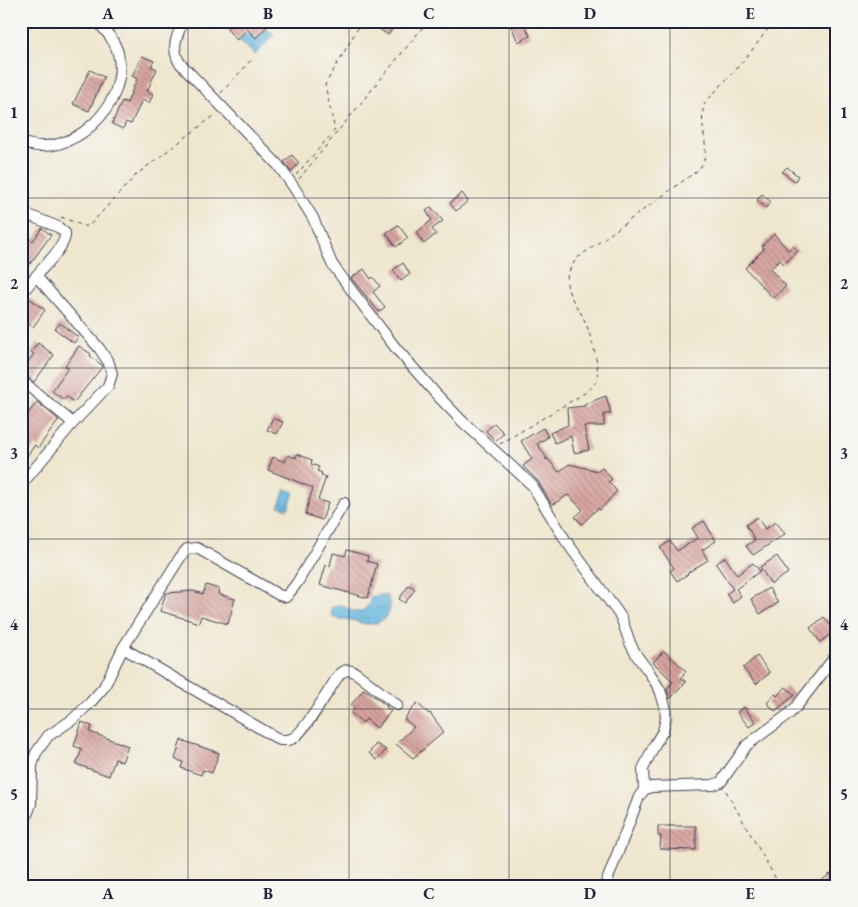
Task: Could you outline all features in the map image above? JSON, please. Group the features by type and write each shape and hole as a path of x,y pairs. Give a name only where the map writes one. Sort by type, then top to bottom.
{"street":[{"path":"21,142 42,146 69,140 88,130 96,123 106,108 114,94 118,78 119,61 116,47 97,21"},
{"path":"184,21 174,42 176,55 192,77 278,164 313,218 332,264 357,298 395,348 436,394 463,422 532,485 566,541 621,617 634,650 660,690 666,718 664,731 655,744 643,769 644,790"},
{"path":"21,212 58,227 66,236 58,250 21,294"},
{"path":"22,482 108,386 112,374 109,363 99,348 36,276"},
{"path":"21,380 73,423"},
{"path":"21,831 31,804 32,766 36,753 48,736 72,720 104,687 123,648 187,549 197,548 279,595 286,596 298,583 344,503"},
{"path":"123,648 280,740 288,740 294,737 305,725 344,670 356,673 397,705"},
{"path":"605,886 639,797 644,790 651,787 713,785 721,782 747,745 797,706 837,654"}],"path":[{"path":"292,183 335,130 325,85 362,21"},
{"path":"292,183 428,21"},
{"path":"493,449 537,420 588,391 595,384 597,377 592,338 571,296 566,281 570,269 576,259 691,176 703,165 706,151 702,110 705,103 746,58 774,21"},
{"path":"218,96 253,58"},
{"path":"57,216 89,226 137,174 224,109"},
{"path":"721,782 780,886"}],"water":[{"path":"267,29 274,35 255,55 239,40 248,32 256,40"},
{"path":"285,489 294,492 288,509 279,506"},
{"path":"378,595 387,596 390,607 386,616 378,622 366,624 332,616 331,608 339,605 352,611 361,612 369,605 371,598"}],"building":[{"path":"234,21 272,21 256,38 247,29 237,40 227,29"},
{"path":"384,21 391,21 395,24 388,35 379,29"},
{"path":"509,21 523,21 530,36 518,42"},
{"path":"142,56 154,61 151,66 157,69 147,91 153,94 149,103 142,100 131,124 126,122 123,129 112,124 122,101 127,103 137,79 132,76"},
{"path":"90,70 104,77 89,111 73,104"},
{"path":"292,155 299,163 291,172 284,162"},
{"path":"787,167 798,176 795,181 782,172"},
{"path":"462,193 468,201 456,211 450,203"},
{"path":"762,194 771,202 766,208 757,200"},
{"path":"431,207 443,221 432,229 436,234 424,244 416,233 432,220 426,211"},
{"path":"398,225 408,238 396,247 386,233"},
{"path":"42,228 51,235 30,264 21,257 21,232 33,241"},
{"path":"774,234 788,250 793,246 798,251 784,264 780,260 770,269 786,286 773,298 745,268 764,249 762,246"},
{"path":"403,263 410,274 401,281 393,270"},
{"path":"364,269 371,279 373,277 380,286 373,292 385,307 379,312 351,278"},
{"path":"29,298 45,310 33,327 21,318 21,309"},
{"path":"60,323 78,337 74,343 55,329"},
{"path":"38,343 54,355 34,382 21,373 21,371 34,354 31,352"},
{"path":"79,346 91,354 90,356 103,366 74,402 66,396 64,400 52,391 68,368 65,366"},
{"path":"606,396 611,414 604,414 604,426 584,426 589,450 574,453 571,436 555,443 550,433 568,425 567,408 585,406 585,404"},
{"path":"37,402 59,420 38,448 35,445 21,464 21,423"},
{"path":"273,418 283,422 277,434 267,430"},
{"path":"494,423 504,433 495,441 486,431"},
{"path":"543,428 548,437 537,444 547,458 545,459 548,459 559,472 569,464 598,471 602,468 612,479 608,482 617,491 600,510 598,508 582,524 575,517 583,510 568,495 552,505 538,481 523,466 532,459 521,441"},
{"path":"297,454 312,460 311,464 319,467 317,471 326,477 318,500 328,503 322,520 305,514 313,488 268,470 273,457 285,462 288,455 296,458"},
{"path":"757,517 765,529 776,522 785,534 753,555 746,546 755,540 746,525"},
{"path":"704,521 716,541 702,550 708,560 677,581 670,571 674,568 660,548 670,541 677,551 698,538 692,528"},
{"path":"347,550 368,556 367,561 377,564 368,598 320,585 326,565 330,566 333,553 345,556"},
{"path":"777,556 788,573 771,584 760,567"},
{"path":"725,557 737,575 753,563 760,571 736,589 741,596 733,603 726,594 733,589 716,564"},
{"path":"206,585 219,589 218,594 235,599 228,624 201,616 199,623 160,611 166,593 193,591 203,594"},
{"path":"409,585 415,589 405,603 399,599"},
{"path":"769,588 778,603 760,614 751,599"},
{"path":"824,617 835,631 820,642 810,628"},
{"path":"664,651 686,671 681,678 686,682 670,699 667,689 673,682 653,662"},
{"path":"757,656 770,673 756,684 743,668"},
{"path":"786,687 795,695 775,711 767,703 775,694 777,696"},
{"path":"364,689 391,711 377,728 366,719 363,723 351,713 355,708 351,705"},
{"path":"417,703 430,713 444,732 413,758 396,744 414,727 404,719"},
{"path":"744,707 756,722 749,727 737,712"},
{"path":"82,722 92,726 90,732 128,746 122,762 115,759 109,776 76,764 82,749 74,746"},
{"path":"181,740 219,753 212,773 203,770 201,775 181,768 183,762 175,759"},
{"path":"376,744 386,750 377,760 369,753"},
{"path":"658,826 696,826 696,850 660,849 661,836 658,836"},
{"path":"830,874 837,883 837,886 825,886 821,881"}]}
